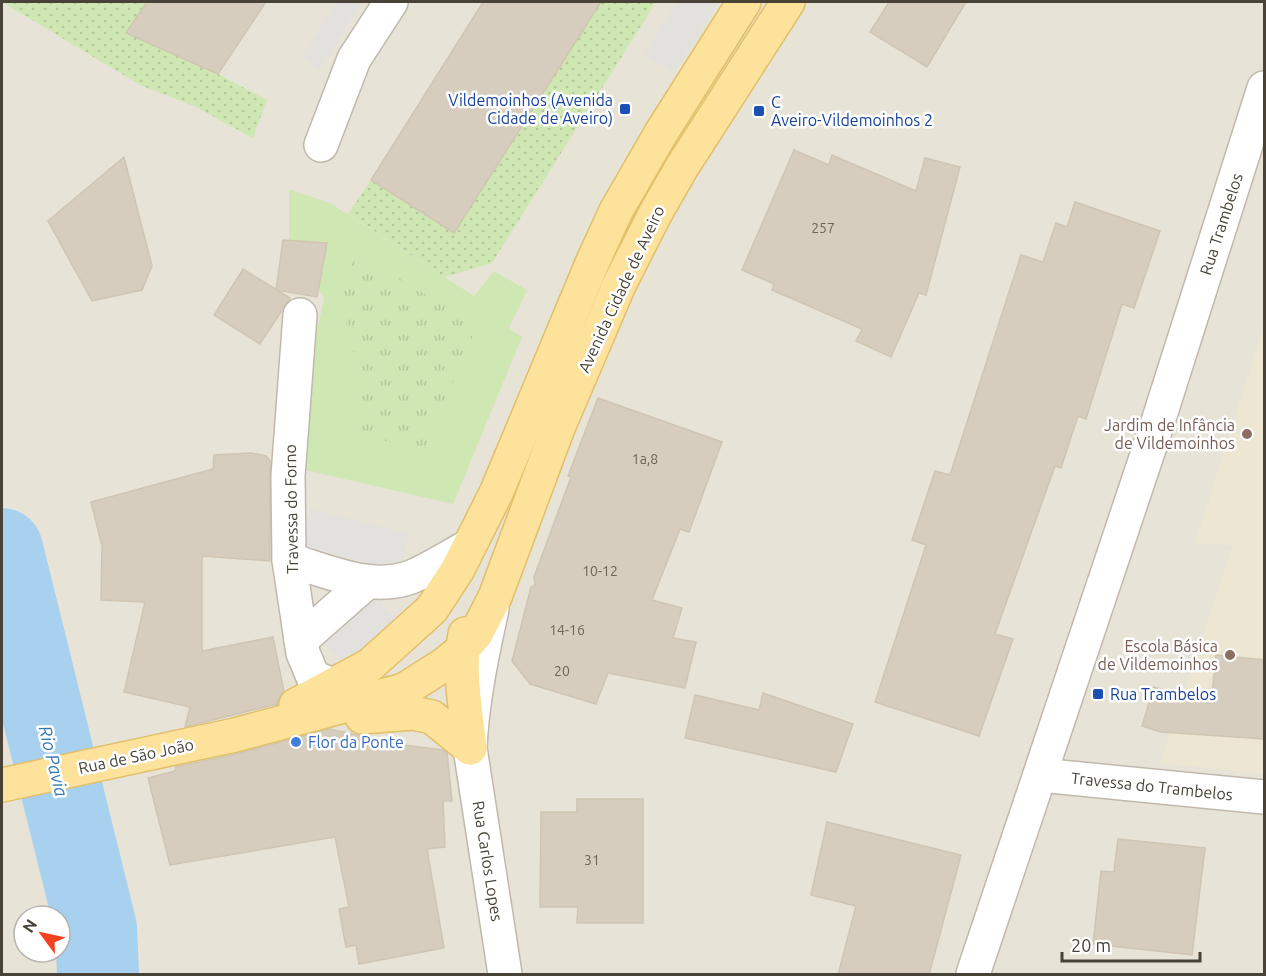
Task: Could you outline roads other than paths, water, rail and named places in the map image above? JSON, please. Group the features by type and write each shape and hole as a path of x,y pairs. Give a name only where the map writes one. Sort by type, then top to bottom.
{"main road":[{"name":"Avenida Cidade de Aveiro","path":"235,735 335,686 370,665 432,609 458,569 497,491 616,211 657,140 744,2"},
{"name":"Avenida Cidade de Aveiro","path":"235,735 404,690 445,664 476,634 495,597 558,428 624,275 654,214 788,2"},
{"name":"Avenida Cidade de Aveiro","path":"470,748 462,680 462,650 469,607 497,491"},
{"path":"235,735 383,714 413,713 432,717 470,748"},
{"name":"Rua de São João","path":"2,785 235,735"}],"street":[{"path":"321,145 354,59 391,2"},
{"name":"Rua Trambelos","path":"973,975 1156,428 1264,88"},
{"name":"Travessa do Forno","path":"300,315 288,476 289,560 303,653 313,677 335,686"},
{"path":"289,560 367,582 390,582 412,576 469,546"},
{"path":"301,640 367,582"},
{"name":"Avenida Cidade de Aveiro","path":"470,748 471,714 495,597"},
{"name":"Rua Carlos Lopes","path":"470,748 505,975"},
{"name":"Travessa do Trambelos","path":"1040,775 1264,797"}],"waterway":[{"name":"Rio Pavia","path":"2,549 96,928 98,974"}],"place":[{"name":"Vildemoinhos (Avenida Cidade de Aveiro)","path":"625,109"},
{"name":"C Aveiro-Vildemoinhos 2","path":"759,111"},
{"name":"Jardim de Infância de Vildemoinhos","path":"1247,434"},
{"name":"Escola Básica de Vildemoinhos","path":"1230,655"},
{"name":"Rua Trambelos","path":"1098,694"},
{"name":"Flor da Ponte","path":"296,742"}]}
